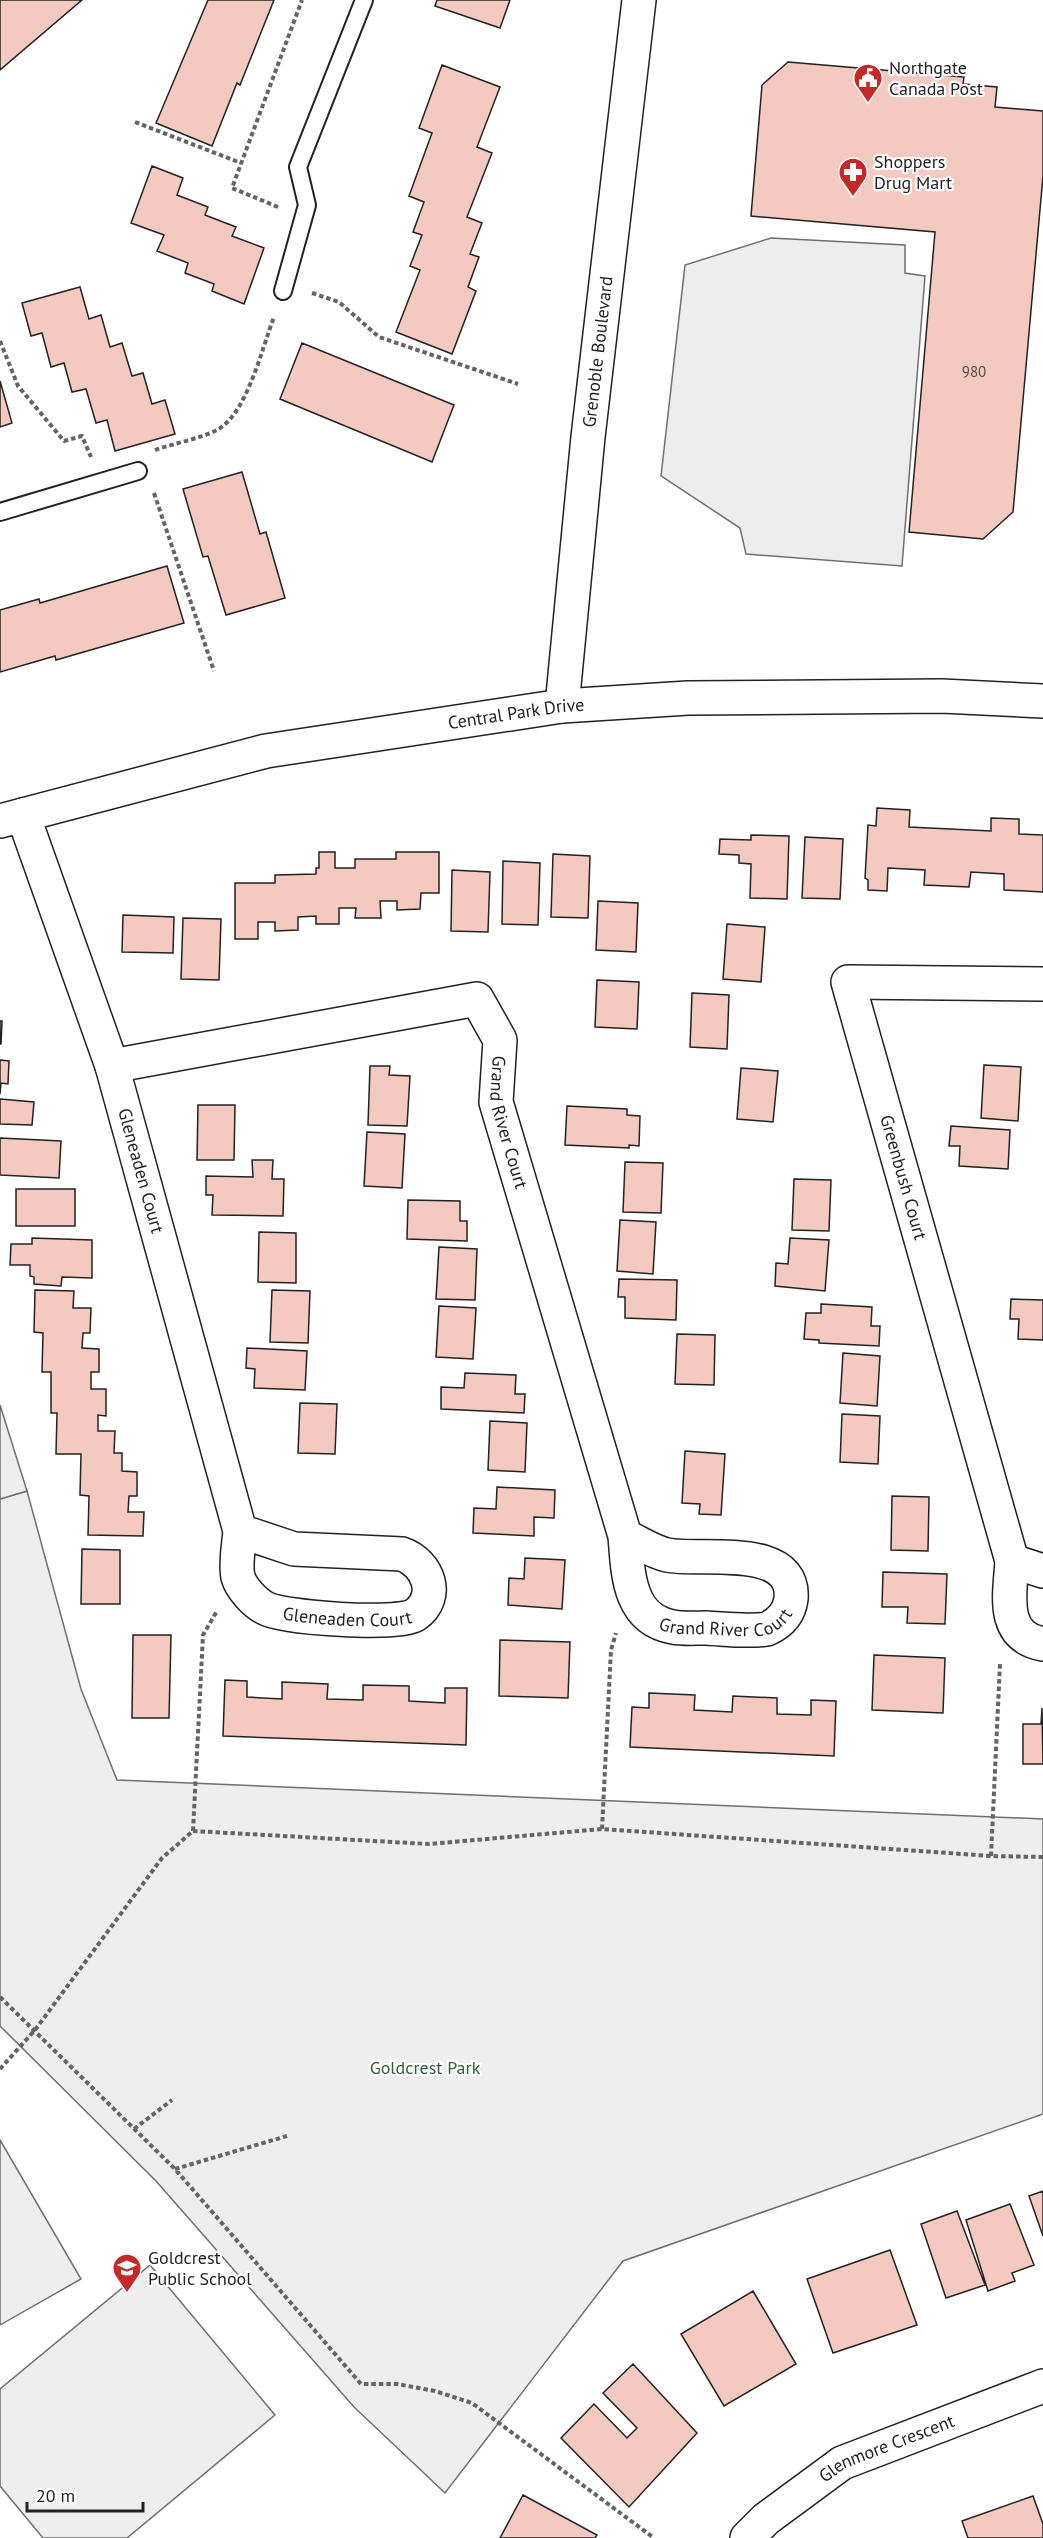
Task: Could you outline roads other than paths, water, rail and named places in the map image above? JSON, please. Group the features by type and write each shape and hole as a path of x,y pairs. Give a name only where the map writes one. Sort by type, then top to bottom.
{"street":[{"name":"Grenoble Boulevard","path":"562,706 595,372 639,0"},
{"name":"Central Park Drive","path":"11,818 266,751 562,706 699,698 942,696 1043,701"},
{"name":"Gleneaden Court","path":"11,818 112,1066 240,1531 238,1577 250,1596 266,1609 300,1616 395,1622 416,1615 428,1597 427,1575 421,1565 413,1558 402,1554 294,1549 240,1531"},
{"name":"Greenbush Court","path":"1043,984 848,982 1012,1561 1011,1616 1021,1635 1030,1641 1043,1644"},
{"name":"Grand River Court","path":"112,1066 477,999 500,1040 496,1102 625,1536 628,1584 634,1599 644,1612 658,1622 673,1627 767,1629 784,1617 791,1596 784,1575 766,1562 666,1555 625,1536"},
{"path":"1012,1561 1043,1571"},
{"name":"Glenmore Crescent","path":"747,2538 765,2519 842,2463 1043,2386"}],"lane":[{"path":"284,288 307,205 298,167 364,0"},
{"path":"0,512 133,465"}],"place":[{"name":"Northgate Canada Post","path":"868,104"},
{"name":"Shoppers Drug Mart","path":"853,198"},
{"name":"Goldcrest Public School","path":"127,2294"}],"park label":[{"name":"Goldcrest Park","path":"425,2068"}]}
